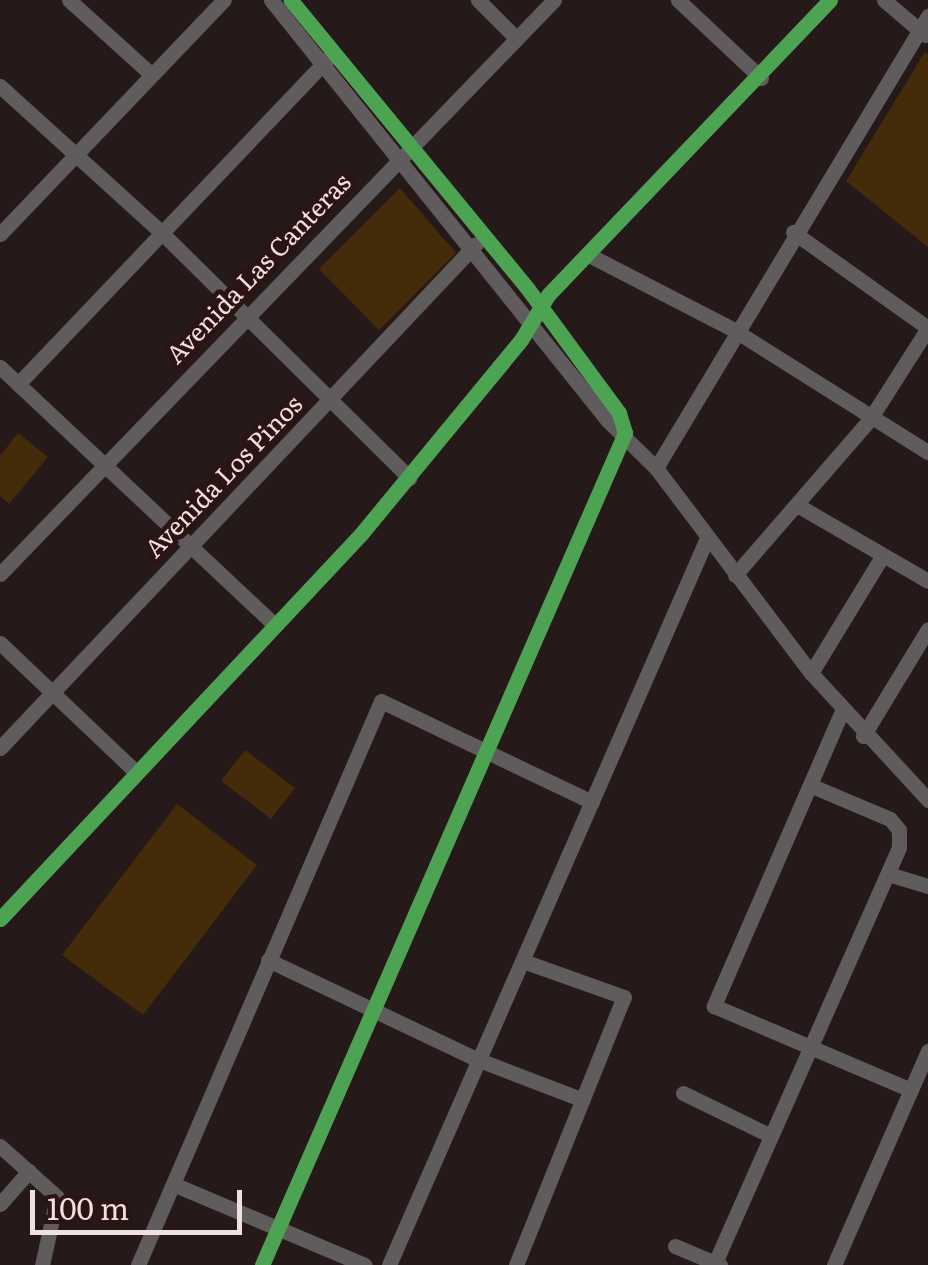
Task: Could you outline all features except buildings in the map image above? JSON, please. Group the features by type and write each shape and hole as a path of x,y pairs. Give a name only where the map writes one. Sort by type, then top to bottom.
{"street":[{"path":"70,0 152,74"},
{"path":"0,234 224,0"},
{"path":"262,1265 625,432 619,413 542,308 410,147 271,0"},
{"path":"291,0 395,162 656,468 842,711 923,795"},
{"path":"478,0 516,38"},
{"name":"Avenida Las Canteras","path":"0,574 244,316 554,0"},
{"path":"678,0 761,78"},
{"path":"0,920 410,478 542,308 830,0"},
{"path":"656,468 793,232 925,28 884,0"},
{"path":"18,384 327,59"},
{"path":"0,86 160,231 410,478"},
{"path":"735,575 870,419 928,328 793,232"},
{"name":"Avenida Los Pinos","path":"0,748 482,238"},
{"path":"589,255 734,330 928,452"},
{"path":"0,367 273,624"},
{"path":"797,505 928,581"},
{"path":"389,1265 707,538"},
{"path":"811,673 883,554"},
{"path":"863,736 928,629"},
{"path":"0,643 135,771"},
{"path":"138,1265 381,701 484,754 592,802"},
{"path":"842,711 714,1006 807,1051 911,1090"},
{"path":"923,795 928,774"},
{"path":"675,1246 716,1264 899,848 899,830 890,819 812,786"},
{"path":"888,874 928,886"},
{"path":"268,960 479,1060 583,1100"},
{"path":"516,1265 624,997 523,961"},
{"path":"834,1265 928,1051"},
{"path":"683,1093 772,1136"},
{"path":"0,1146 57,1197 42,1265"},
{"path":"0,1204 29,1171"},
{"path":"173,1184 364,1265"}],"shaded area":[{"path":"925,52 928,54 928,247 846,181"},
{"path":"400,188 456,253 379,330 319,269"},
{"path":"18,433 48,457 9,504 0,496 0,456"},
{"path":"245,750 295,788 271,819 221,781"},
{"path":"177,804 257,865 143,1015 62,955"}],"cycle path":[{"path":"262,1265 625,433 619,413 528,289 291,0"},
{"path":"0,919 361,534 521,340 548,295 830,0"}]}
